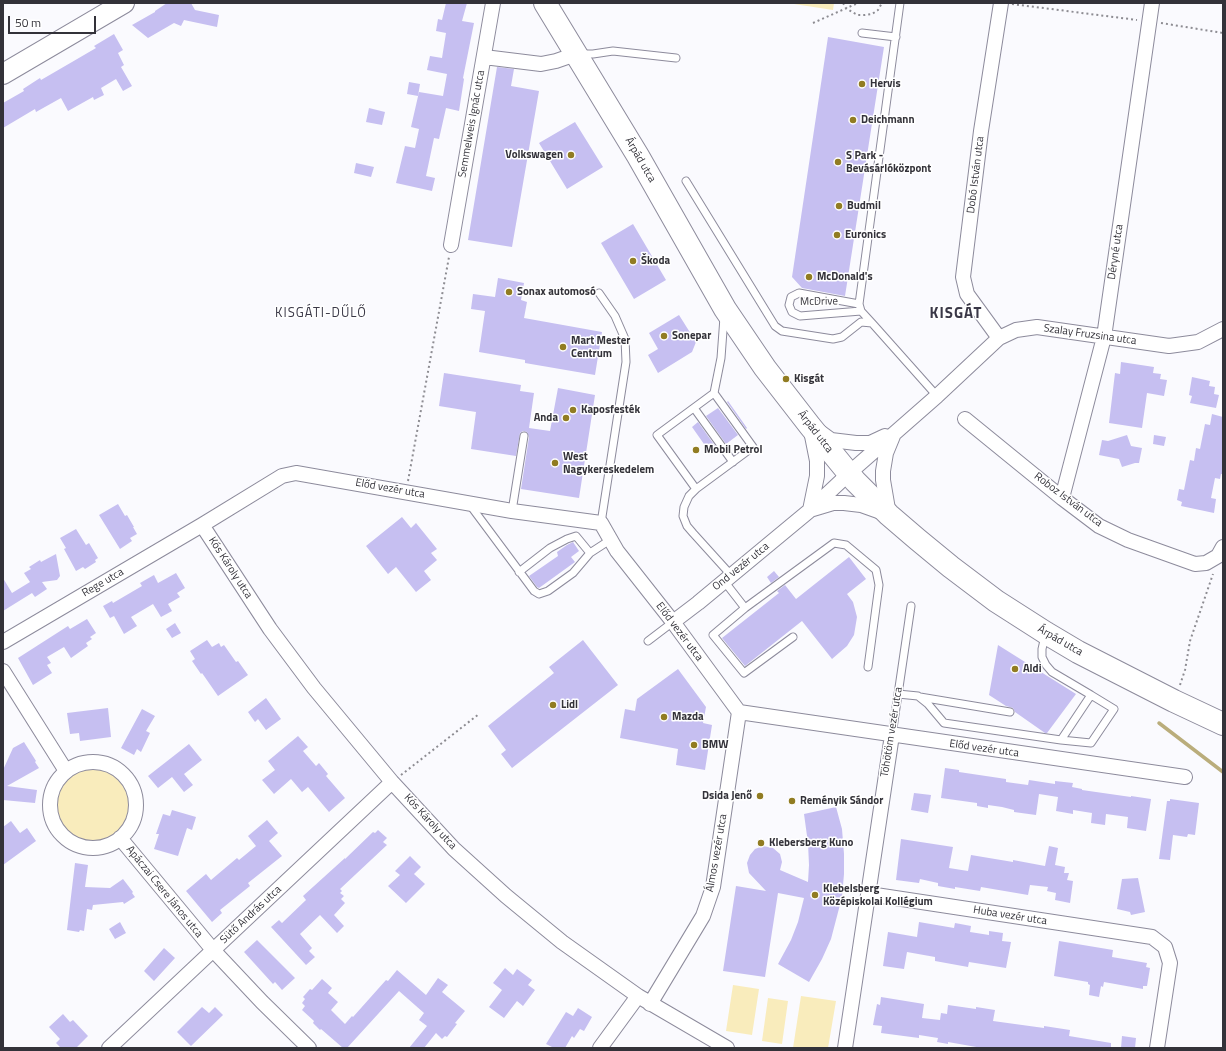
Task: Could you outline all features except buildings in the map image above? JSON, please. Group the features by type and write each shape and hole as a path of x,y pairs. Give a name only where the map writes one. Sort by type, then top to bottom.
{"main road":[{"path":"3,74 124,3"},
{"name":"Árpád utca","path":"545,3 638,156 725,309 765,368 855,481 889,515 951,567 996,601 1046,633 1138,683 1223,724"}],"street":[{"name":"Semmelweis Ignác utca","path":"451,245 493,3"},
{"name":"Déryné utca","path":"1062,498 1104,336 1152,3"},
{"name":"Dobó István utca","path":"999,338 967,294 963,277 981,131 1006,4"},
{"path":"484,57 541,64 556,61 576,54"},
{"name":"Szalay Fruzsina utca","path":"849,474 937,396 999,338 1016,330 1037,327 1170,346 1198,342 1223,329"},
{"name":"Roboz István utca","path":"965,419 1062,498 1099,526 1128,540 1195,564 1206,563 1220,551"},
{"path":"810,426 817,461 817,476 810,511"},
{"name":"Szalay Fruzsina utca","path":"810,426 831,440 856,443 870,443 895,432"},
{"name":"Szalay Fruzsina utca","path":"889,515 882,472 886,453 895,432"},
{"name":"Előd vezér utca","path":"202,525 282,476 296,473 512,511 600,523 616,551 673,622 739,712 892,736 1185,777"},
{"name":"Ond vezér utca","path":"673,622 810,511 849,474"},
{"name":"Ond vezér utca","path":"810,511 833,503 844,503 861,505 889,515"},
{"name":"Rege utca","path":"3,642 202,525"},
{"name":"Kós Károly utca","path":"202,525 270,628 314,688 392,782 454,849 506,896 562,942 644,1000 726,1048"},
{"path":"3,671 66,771"},
{"name":"Álmos vezér utca","path":"600,1048 644,1000 703,916 713,887 739,712"},
{"name":"Töhötöm vezér utca","path":"845,1048 892,736"},
{"name":"Apáczai Csere János utca","path":"95,762 110,765 123,773 132,786 136,800 135,816 129,830 120,838 104,846 90,848 76,844 64,836 55,824 51,810 51,795 57,782 66,771 80,764 95,762"},
{"name":"Sütő András utca","path":"109,1048 392,782"},
{"name":"Apáczai Csere János utca","path":"120,838 213,950 262,1002 309,1048"},
{"name":"Huba vezér utca","path":"869,894 1152,937 1165,947 1170,963 1157,1048"}],"lane":[{"path":"900,3 859,304 861,311 937,396"},
{"path":"862,32 896,37"},
{"path":"576,54 593,54 613,51 676,58"},
{"path":"686,181 775,326 782,331 834,339 842,337 861,322 872,323"},
{"path":"599,293 615,316 625,339 626,362 600,523"},
{"name":"McDrive","path":"859,304 799,293 791,297 789,304 792,312 800,316 861,311"},
{"path":"696,489 657,435 714,393 721,358 725,309"},
{"path":"714,393 753,447 696,489 689,496 684,507 683,516 687,526 728,578 745,608"},
{"path":"694,408 733,462"},
{"path":"512,511 524,436"},
{"path":"469,503 519,572 534,591 539,594 548,591 573,572 590,554 610,540"},
{"path":"519,572 550,548 576,536 590,554"},
{"path":"794,637 744,673 714,635 745,608 834,543 846,545 876,570 879,584 868,667"},
{"name":"Töhötöm vezér utca","path":"892,736 911,606"},
{"path":"648,641 673,622"},
{"path":"918,696 928,704 944,723 1092,743 1114,709 1052,672 1042,657 1042,649 1046,633"},
{"path":"898,694 1010,712"},
{"path":"1061,740 1091,695"}],"path":[{"path":"843,3 846,8 858,15 872,14 878,10 882,3"},
{"path":"813,23 858,3"},
{"path":"1006,4 1223,33"},
{"path":"406,492 451,245"},
{"path":"1183,678 1190,641 1220,551"},
{"path":"392,782 479,714"}],"shaded area":[{"path":"834,3 833,10 794,4"},
{"path":"93,767 107,770 119,778 127,790 130,804 127,818 119,830 107,838 93,841 79,838 67,830 59,818 56,804 59,790 67,778 79,770"},
{"path":"733,985 759,989 752,1035 726,1031"},
{"path":"801,996 836,1001 828,1048 793,1048"},
{"path":"768,998 788,1001 782,1044 762,1041"}],"waterway":[{"path":"1159,723 1223,772"}],"place":[{"name":"Hervis","path":"862,84"},
{"name":"Deichmann","path":"853,120"},
{"name":"Volkswagen","path":"571,155"},
{"name":"S Park - Bevásárlóközpont","path":"838,162"},
{"name":"Budmil","path":"839,206"},
{"name":"Euronics","path":"837,235"},
{"name":"Škoda","path":"633,261"},
{"name":"McDonald's","path":"809,277"},
{"name":"Sonax automosó","path":"509,292"},
{"name":"Sonepar","path":"664,336"},
{"name":"Mart Mester Centrum","path":"563,347"},
{"name":"Kisgát","path":"786,379"},
{"name":"Kaposfesték","path":"573,410"},
{"name":"Anda","path":"566,418"},
{"name":"Mobil Petrol","path":"696,450"},
{"name":"West Nagykereskedelem","path":"555,463"},
{"name":"Aldi","path":"1015,669"},
{"name":"Lidl","path":"553,705"},
{"name":"Mazda","path":"664,717"},
{"name":"BMW","path":"694,745"},
{"name":"Dsida Jenő","path":"760,796"},
{"name":"Reményik Sándor","path":"792,801"},
{"name":"Klebersberg Kuno","path":"761,843"},
{"name":"Klebelsberg Középiskolai Kollégium","path":"815,895"}],"district":[{"name":"KISGÁTI-DŰLŐ","path":"321,314"},
{"name":"KISGÁT","path":"956,314"}]}
